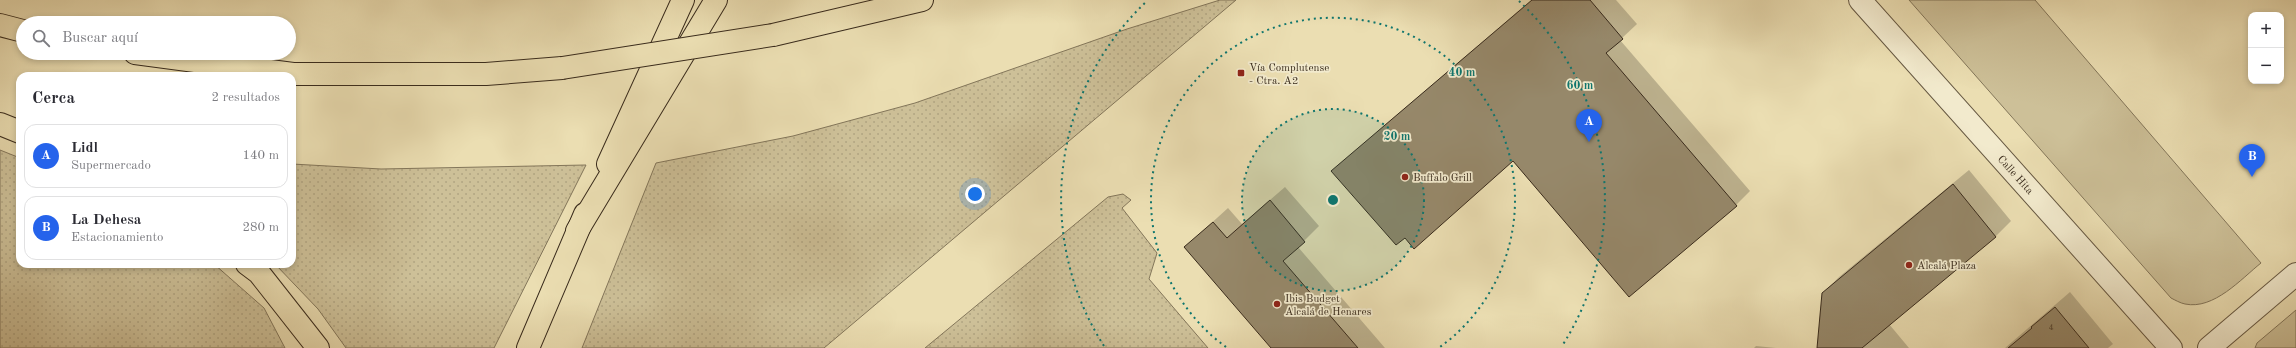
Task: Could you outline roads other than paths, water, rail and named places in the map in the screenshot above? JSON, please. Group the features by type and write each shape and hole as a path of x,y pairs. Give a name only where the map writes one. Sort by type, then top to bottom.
{"main road":[{"path":"528,348 577,231 684,0"},
{"path":"577,231 716,0"},
{"path":"296,74 486,74 562,68 773,35 922,0"},
{"path":"0,25 16,28"},
{"path":"188,60 278,72"},
{"path":"0,124 16,130"},
{"path":"252,268 259,274 318,348"}],"street":[{"name":"Calle Hita","path":"1860,0 2171,348"},
{"path":"2210,348 2296,274"}],"place":[{"name":"Vía Complutense - Ctra. A2","path":"1241,73"},
{"name":"Lidl","path":"1589,142"},
{"name":"Buffalo Grill","path":"1405,177"},
{"name":"La Dehesa","path":"2252,177"},
{"name":"Alcalá Plaza","path":"1909,265"},
{"name":"Ibis Budget Alcalá de Henares","path":"1277,304"}]}
